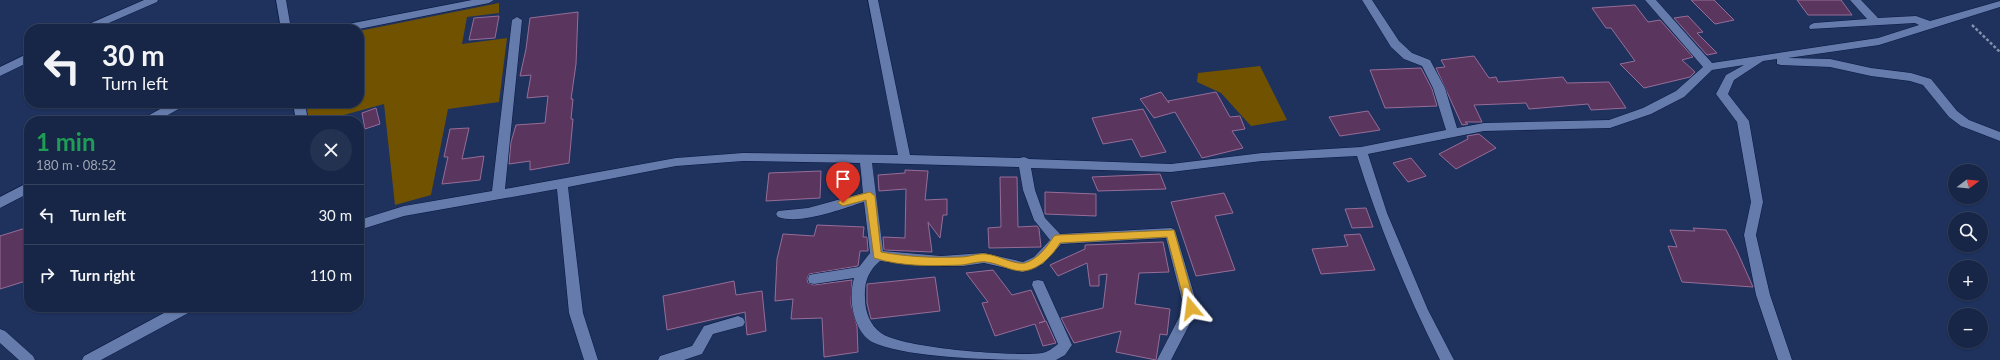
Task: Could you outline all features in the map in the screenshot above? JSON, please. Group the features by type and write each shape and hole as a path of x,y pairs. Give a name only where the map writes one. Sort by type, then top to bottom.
{"street":[{"path":"98,24 153,0"},
{"path":"281,0 285,24"},
{"path":"364,25 490,0"},
{"path":"874,0 905,159"},
{"path":"1367,0 1395,44 1408,56 1426,63 1439,88 1453,133"},
{"path":"1650,0 1709,67"},
{"path":"1855,0 1875,22"},
{"path":"364,223 404,211 562,184 676,162 743,157 865,158 1024,161 1171,168 1262,157 1361,151 1484,127 1610,124 1647,111 1680,94 1709,67 1766,57 1878,41 2000,4"},
{"path":"1814,26 1916,19 1928,25"},
{"path":"498,194 517,20"},
{"path":"1785,360 1764,295 1750,235 1757,202 1743,121 1722,94 1730,78 1766,57 1779,61 1830,63 1871,72 1911,77 1927,82 1953,114 1965,123 2000,137"},
{"path":"0,72 24,60"},
{"path":"157,116 171,108"},
{"path":"1361,151 1381,213 1422,311 1447,360"},
{"path":"865,158 877,255 862,272 857,295 862,318 876,337 894,345 932,354 1008,360 1040,359 1059,353 1065,345 1038,285"},
{"path":"1024,161 1029,190 1040,220 1057,239"},
{"path":"562,184 576,313 591,360"},
{"path":"0,203 24,190"},
{"path":"782,214 808,212 870,196"},
{"path":"1057,239 1171,233 1191,308 1164,360"},
{"path":"877,255 901,260 933,262 964,261 985,258 1023,267 1035,263 1051,250 1057,239"},
{"path":"814,279 862,272"},
{"path":"89,360 178,312"},
{"path":"665,360 696,350 709,330 738,322"},
{"path":"0,335 28,360"}],"path":[{"path":"1961,15 2000,52"}],"shaded area":[{"path":"499,3 499,13 467,17 462,44 507,38 499,102 448,109 431,195 395,205 384,104 340,116 308,116 307,108 364,108 364,30"},
{"path":"1260,66 1287,120 1251,126 1221,93 1197,82 1198,73"}],"building":[{"path":"1691,0 1714,0 1734,20 1715,24"},
{"path":"1797,0 1841,0 1852,15 1808,15"},
{"path":"1635,5 1648,22 1660,20 1693,57 1682,60 1695,72 1690,77 1644,88 1620,64 1635,61 1611,28 1606,28 1592,8"},
{"path":"578,12 576,64 571,99 573,99 571,119 573,119 569,163 530,170 530,161 509,164 511,142 516,125 545,123 548,96 527,98 531,75 520,76 526,49 530,18"},
{"path":"499,16 495,38 469,40 474,18"},
{"path":"1688,16 1703,32 1697,33 1717,53 1707,55 1674,18"},
{"path":"1474,56 1489,78 1496,77 1498,82 1563,77 1567,83 1609,82 1626,108 1591,110 1588,104 1529,109 1526,103 1474,105 1482,122 1465,122 1468,124 1462,125 1436,68 1445,67 1441,60"},
{"path":"1421,68 1432,89 1437,106 1385,108 1370,70"},
{"path":"1161,92 1169,103 1168,101 1216,92 1230,117 1240,116 1245,129 1232,131 1243,148 1202,158 1175,112 1154,118 1140,99"},
{"path":"376,108 380,124 365,129 364,116 362,113"},
{"path":"1143,109 1166,152 1141,157 1132,139 1103,144 1092,118"},
{"path":"1368,111 1380,130 1340,136 1329,117"},
{"path":"469,128 462,159 484,156 480,180 442,184 448,157 444,157 450,129"},
{"path":"1479,134 1496,148 1456,169 1439,154 1468,139 1467,136"},
{"path":"1411,158 1426,176 1408,182 1393,163"},
{"path":"905,170 928,171 925,200 947,199 947,215 943,215 940,238 928,222 932,252 884,250 883,237 905,238 906,189 879,191 878,175 905,173"},
{"path":"821,171 820,198 766,201 769,173"},
{"path":"1160,174 1166,189 1098,191 1092,177"},
{"path":"1000,177 1017,177 1018,227 1037,226 1039,229 1041,247 989,248 988,228 1001,227"},
{"path":"1045,192 1096,194 1096,216 1045,214"},
{"path":"1224,193 1233,213 1215,216 1235,270 1196,276 1171,202"},
{"path":"1366,208 1373,227 1352,228 1345,209"},
{"path":"817,225 864,227 863,237 867,237 868,251 860,251 858,266 809,274 807,279 808,283 814,285 852,280 851,304 857,326 858,352 824,357 822,318 791,319 793,299 775,301 777,259 783,234 814,236"},
{"path":"1693,228 1726,230 1753,287 1682,282 1668,246 1677,247 1670,230 1695,231"},
{"path":"24,229 24,282 0,289 0,236"},
{"path":"1360,234 1375,270 1321,274 1312,249 1348,246 1344,235"},
{"path":"1163,242 1169,272 1139,273 1135,304 1170,309 1167,335 1160,334 1156,360 1116,352 1121,331 1074,343 1061,318 1103,308 1107,274 1099,275 1099,286 1090,286 1087,263 1058,276 1050,265 1085,249 1085,245"},
{"path":"993,270 1012,295 1031,290 1045,321 1039,323 1046,321 1056,343 1043,346 1035,324 995,336 982,303 988,302 966,273"},
{"path":"935,277 940,311 871,319 867,303 867,284"},
{"path":"734,281 736,295 762,291 766,331 747,335 745,312 667,330 663,296"}],"route":[{"path":"843,203 870,196 877,255 901,260 933,262 964,261 985,258 1005,264 1023,267 1035,263 1051,250 1057,239 1171,233 1191,308"}]}
